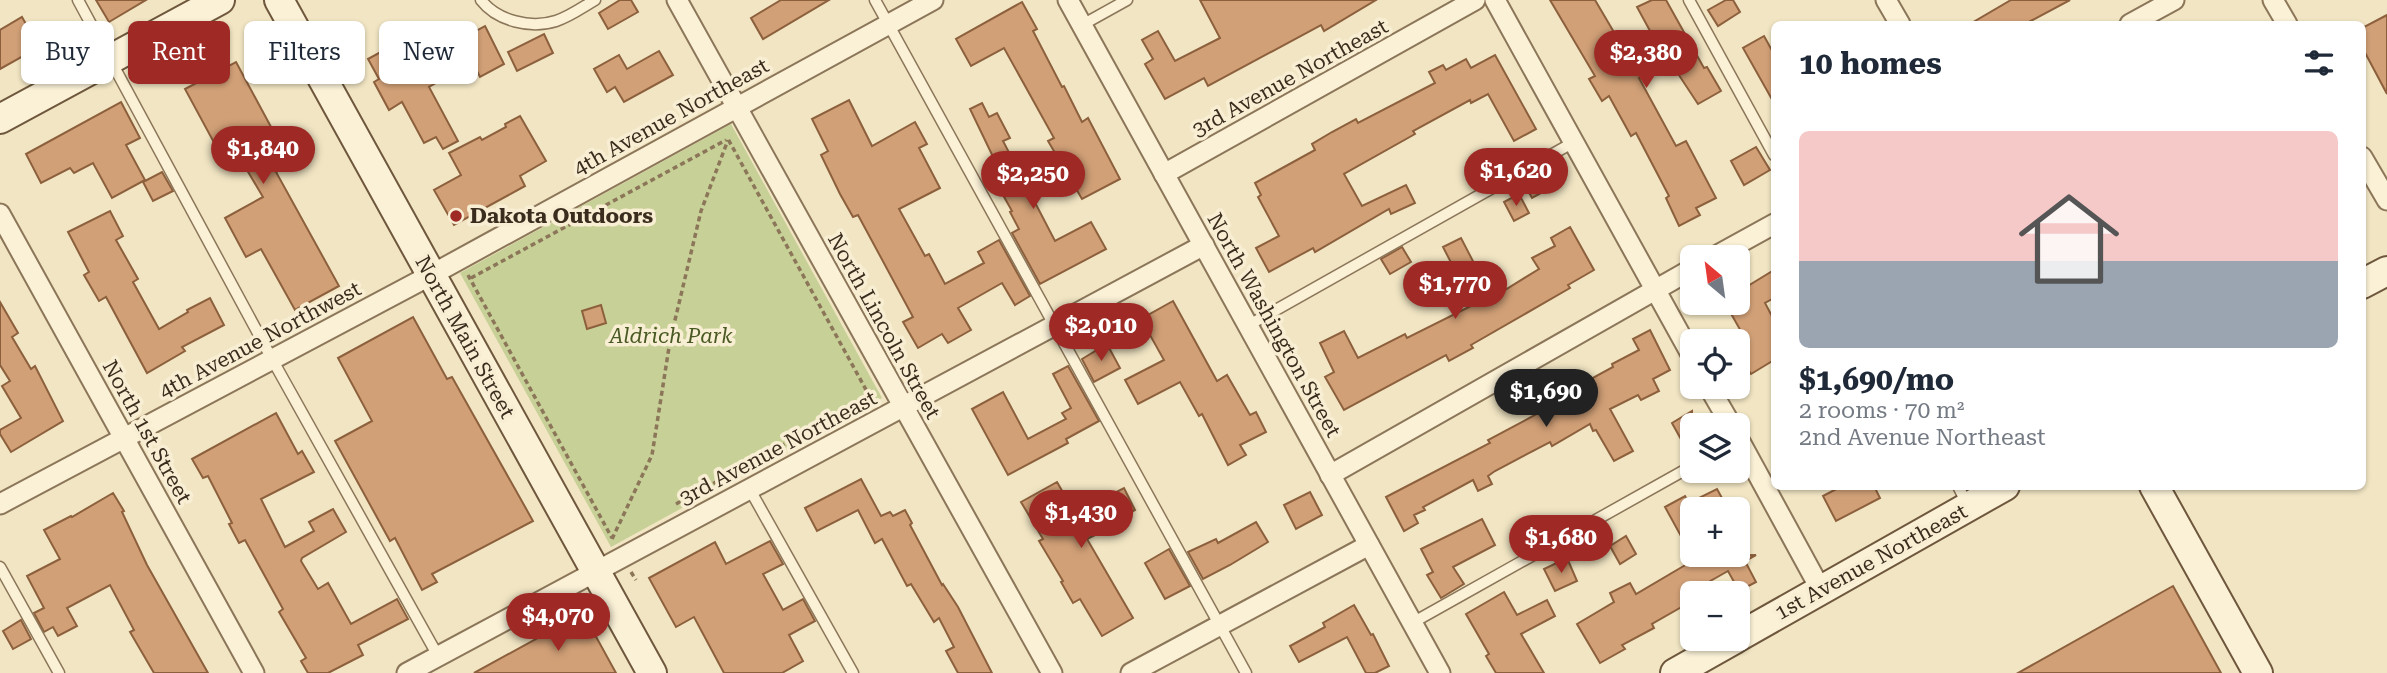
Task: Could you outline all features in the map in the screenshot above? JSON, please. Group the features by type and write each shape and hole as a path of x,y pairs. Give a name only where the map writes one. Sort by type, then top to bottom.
{"street":[{"path":"114,57 220,0"},
{"name":"North Main Street","path":"279,0 652,673"},
{"name":"North Lincoln Street","path":"677,0 1052,673"},
{"name":"4th Avenue Northeast","path":"430,275 933,0"},
{"name":"North Washington Street","path":"1068,0 1440,673"},
{"name":"3rd Avenue Northeast","path":"1164,174 1475,0"},
{"path":"1495,0 1680,335"},
{"path":"1886,0 1898,21"},
{"path":"2136,21 2174,0"},
{"path":"2273,0 2285,21"},
{"path":"0,119 65,84"},
{"path":"2366,164 2387,200"},
{"name":"North 1st Street","path":"0,214 254,673"},
{"path":"1736,245 1771,226"},
{"name":"3rd Avenue Northeast","path":"407,673 1204,244"},
{"path":"2366,283 2387,271"},
{"name":"4th Avenue Northwest","path":"0,505 430,275"},
{"path":"1330,475 1680,276"},
{"path":"1750,461 1821,590"},
{"name":"1st Avenue Northeast","path":"1750,631 1821,590 1963,497 1990,490"},
{"path":"2156,490 2258,673"},
{"path":"1130,673 1369,545"},
{"name":"1st Avenue Northeast","path":"1675,673 1714,651"}],"lane":[{"path":"78,0 90,21"},
{"path":"481,0 497,15 516,22 535,24 556,21 595,0"},
{"path":"875,0 1247,673"},
{"path":"1082,25 1127,0"},
{"path":"1689,0 1771,150"},
{"path":"114,65 272,359 439,656"},
{"path":"1248,325 1574,142"},
{"path":"1412,623 1680,473"},
{"path":"749,488 853,673"},
{"path":"0,567 59,673"}],"path":[{"path":"470,279 728,139"},
{"path":"671,506 870,397 728,139"},
{"path":"612,539 652,455 670,341 698,225 728,139"},
{"path":"459,259 636,580"},
{"path":"612,539 624,532"}],"green space":[{"name":"Aldrich Park","path":"731,124 882,398 611,547 460,273"}],"building":[{"path":"96,0 146,0 111,21"},
{"path":"620,0 631,0 638,12 608,29 599,13"},
{"path":"781,0 829,0 763,39 751,18"},
{"path":"1200,0 1376,0 1324,31 1321,25 1208,86 1204,78 1165,99 1145,64 1153,59 1142,40 1158,31 1175,61 1220,38"},
{"path":"1550,0 1595,0 1628,56 1655,40 1637,7 1652,0 1666,0 1704,68 1707,67 1721,91 1698,104 1669,60 1639,78 1676,146 1686,141 1716,198 1696,208 1700,215 1679,226 1666,198 1669,196 1636,133 1631,136 1609,96 1602,101 1589,79 1595,76"},
{"path":"1726,0 1733,0 1740,12 1718,26 1708,10"},
{"path":"2011,0 2070,0 2031,21 1975,21"},
{"path":"1022,2 1037,29 1033,31 1062,87 1064,86 1082,122 1088,118 1120,179 1082,199 1048,141 1054,138 1004,48 971,66 956,39"},
{"path":"2387,15 2387,94 2366,55 2366,26"},
{"path":"22,17 24,21 21,21 21,57 0,69 0,30"},
{"path":"485,26 504,64 480,77 478,73 478,30"},
{"path":"544,34 553,53 517,71 508,52"},
{"path":"1764,36 1771,49 1771,98 1743,48"},
{"path":"659,51 673,75 624,102 615,87 607,92 594,69 619,55 627,69"},
{"path":"379,53 379,79 368,59"},
{"path":"1495,55 1536,129 1514,141 1488,94 1471,103 1470,100 1413,131 1415,134 1344,174 1362,206 1406,185 1415,203 1391,214 1389,209 1315,252 1313,248 1269,272 1256,248 1279,236 1258,197 1261,195 1255,183 1315,150 1312,144 1332,132 1356,119 1358,123 1435,83 1429,72 1443,65 1446,70 1466,59 1471,68"},
{"path":"236,62 244,77 244,84 248,84 277,138 284,134 298,160 276,172 339,286 295,310 261,249 246,257 225,218 263,197 231,143 218,150 185,89 194,84 230,84 230,65"},
{"path":"379,79 379,84 434,84 429,87 458,141 443,149 436,137 424,143 402,102 389,110 374,82"},
{"path":"849,100 872,146 915,122 927,144 919,148 940,188 899,209 925,256 929,254 945,284 984,263 978,252 999,240 1030,296 1015,305 1002,283 958,308 971,330 948,343 942,334 918,348 903,322 913,317 858,215 853,217 821,155 828,151 812,119"},
{"path":"121,102 140,138 126,145 145,180 112,198 93,163 74,173 70,168 41,183 26,154"},
{"path":"982,103 989,117 997,113 1010,138 1003,141 1055,241 1091,222 1106,249 1040,284 1012,233 1019,229 989,170 997,165 970,109"},
{"path":"520,116 546,161 520,176 525,186 454,225 434,190 461,175 449,153 480,137 482,140"},
{"path":"1756,147 1770,170 1744,185 1731,161"},
{"path":"1543,169 1552,187 1532,198 1522,180"},
{"path":"162,172 173,191 153,201 143,182"},
{"path":"1519,194 1529,213 1514,221 1504,202"},
{"path":"110,211 123,236 116,240 138,279 133,282 159,329 210,298 224,325 182,347 185,351 147,373 106,297 99,301 84,275 89,272 68,232"},
{"path":"1570,227 1594,270 1568,285 1570,288 1471,345 1473,348 1449,361 1446,355 1344,410 1325,377 1334,372 1320,343 1344,331 1358,358 1405,334 1407,338 1473,305 1443,247 1461,238 1492,298 1539,269 1532,258 1555,246 1551,238"},
{"path":"1402,247 1411,262 1390,274 1381,259"},
{"path":"1771,272 1771,300 1765,303 1771,314 1771,362 1751,374 1750,329 1740,329 1732,315 1750,315 1750,285"},
{"path":"1173,301 1217,381 1227,375 1250,415 1256,412 1266,432 1240,445 1246,455 1228,465 1202,414 1199,416 1180,382 1138,404 1125,380 1164,360 1141,319"},
{"path":"0,302 18,333 12,337 31,369 35,366 63,421 11,452 0,430 21,418 2,386 10,381 0,365"},
{"path":"601,305 606,323 587,329 582,311"},
{"path":"413,317 447,379 452,377 533,521 432,574 437,582 422,590 395,538 390,541 335,441 372,421 338,358"},
{"path":"1650,330 1670,370 1653,379 1659,391 1641,400 1638,395 1610,409 1633,451 1614,461 1590,424 1552,446 1550,442 1495,471 1488,476 1492,484 1478,491 1473,480 1423,507 1425,510 1414,515 1418,523 1404,531 1386,497 1490,443 1488,440 1535,415 1532,411 1613,367 1612,364 1639,350 1633,339"},
{"path":"1107,344 1120,368 1094,382 1082,359"},
{"path":"1068,366 1099,421 1066,439 1068,443 1008,475 972,409 1003,392 1028,439 1066,419 1062,413 1071,408 1053,374"},
{"path":"276,413 298,454 302,451 314,472 261,499 285,547 314,531 309,522 333,509 346,532 301,561 318,589 328,583 351,624 397,599 408,619 358,645 363,655 328,673 308,673 301,661 306,658 279,612 283,609 245,540 239,543 208,476 203,478 192,459"},
{"path":"1680,418 1680,437 1672,423"},
{"path":"861,479 881,516 890,512 893,516 905,510 912,523 910,525 942,585 958,607 992,673 958,673 946,651 954,647 939,618 934,622 911,584 907,586 882,539 875,543 858,510 817,531 805,508"},
{"path":"1057,482 1075,513 1124,488 1135,510 1093,532 1095,535 1087,539 1133,618 1102,636 1080,599 1073,603 1039,541 1043,539 1021,502"},
{"path":"1717,489 1721,497 1701,497"},
{"path":"1834,490 1876,490 1880,498 1836,521 1823,496"},
{"path":"1310,492 1322,515 1296,529 1284,505"},
{"path":"113,493 124,511 122,512 147,565 208,673 154,673 130,632 134,630 110,585 67,608 77,626 58,636 53,627 44,632 34,613 44,608 27,576 60,559 44,530"},
{"path":"1680,499 1680,534 1665,507"},
{"path":"1482,519 1495,545 1453,567 1464,584 1441,598 1427,575 1433,572 1421,549"},
{"path":"1256,522 1268,542 1203,579 1188,552 1216,539 1218,543"},
{"path":"1626,536 1636,554 1620,564 1610,546"},
{"path":"770,541 783,564 763,574 783,610 803,599 815,621 789,635 803,661 782,673 724,673 694,617 676,627 649,578 715,542 726,564"},
{"path":"1169,549 1190,586 1165,599 1145,563"},
{"path":"1567,558 1577,581 1555,591 1544,569"},
{"path":"1682,567 1748,567 1756,582 1750,585 1750,581 1734,581 1728,571 1710,581 1680,581 1680,608 1652,624 1654,628 1622,645 1625,649 1600,663 1577,624 1614,602 1610,593 1630,583 1636,594"},
{"path":"2173,586 2221,673 2018,673"},
{"path":"1504,592 1517,615 1547,600 1555,616 1521,634 1544,673 1496,673 1486,656 1489,654 1466,614"},
{"path":"1354,605 1389,666 1375,673 1366,673 1347,637 1299,662 1290,646 1325,627 1323,623"},
{"path":"583,613 616,673 474,673"},
{"path":"21,620 31,639 13,649 3,631"}],"place":[{"name":"Dakota Outdoors","path":"456,216"}]}
